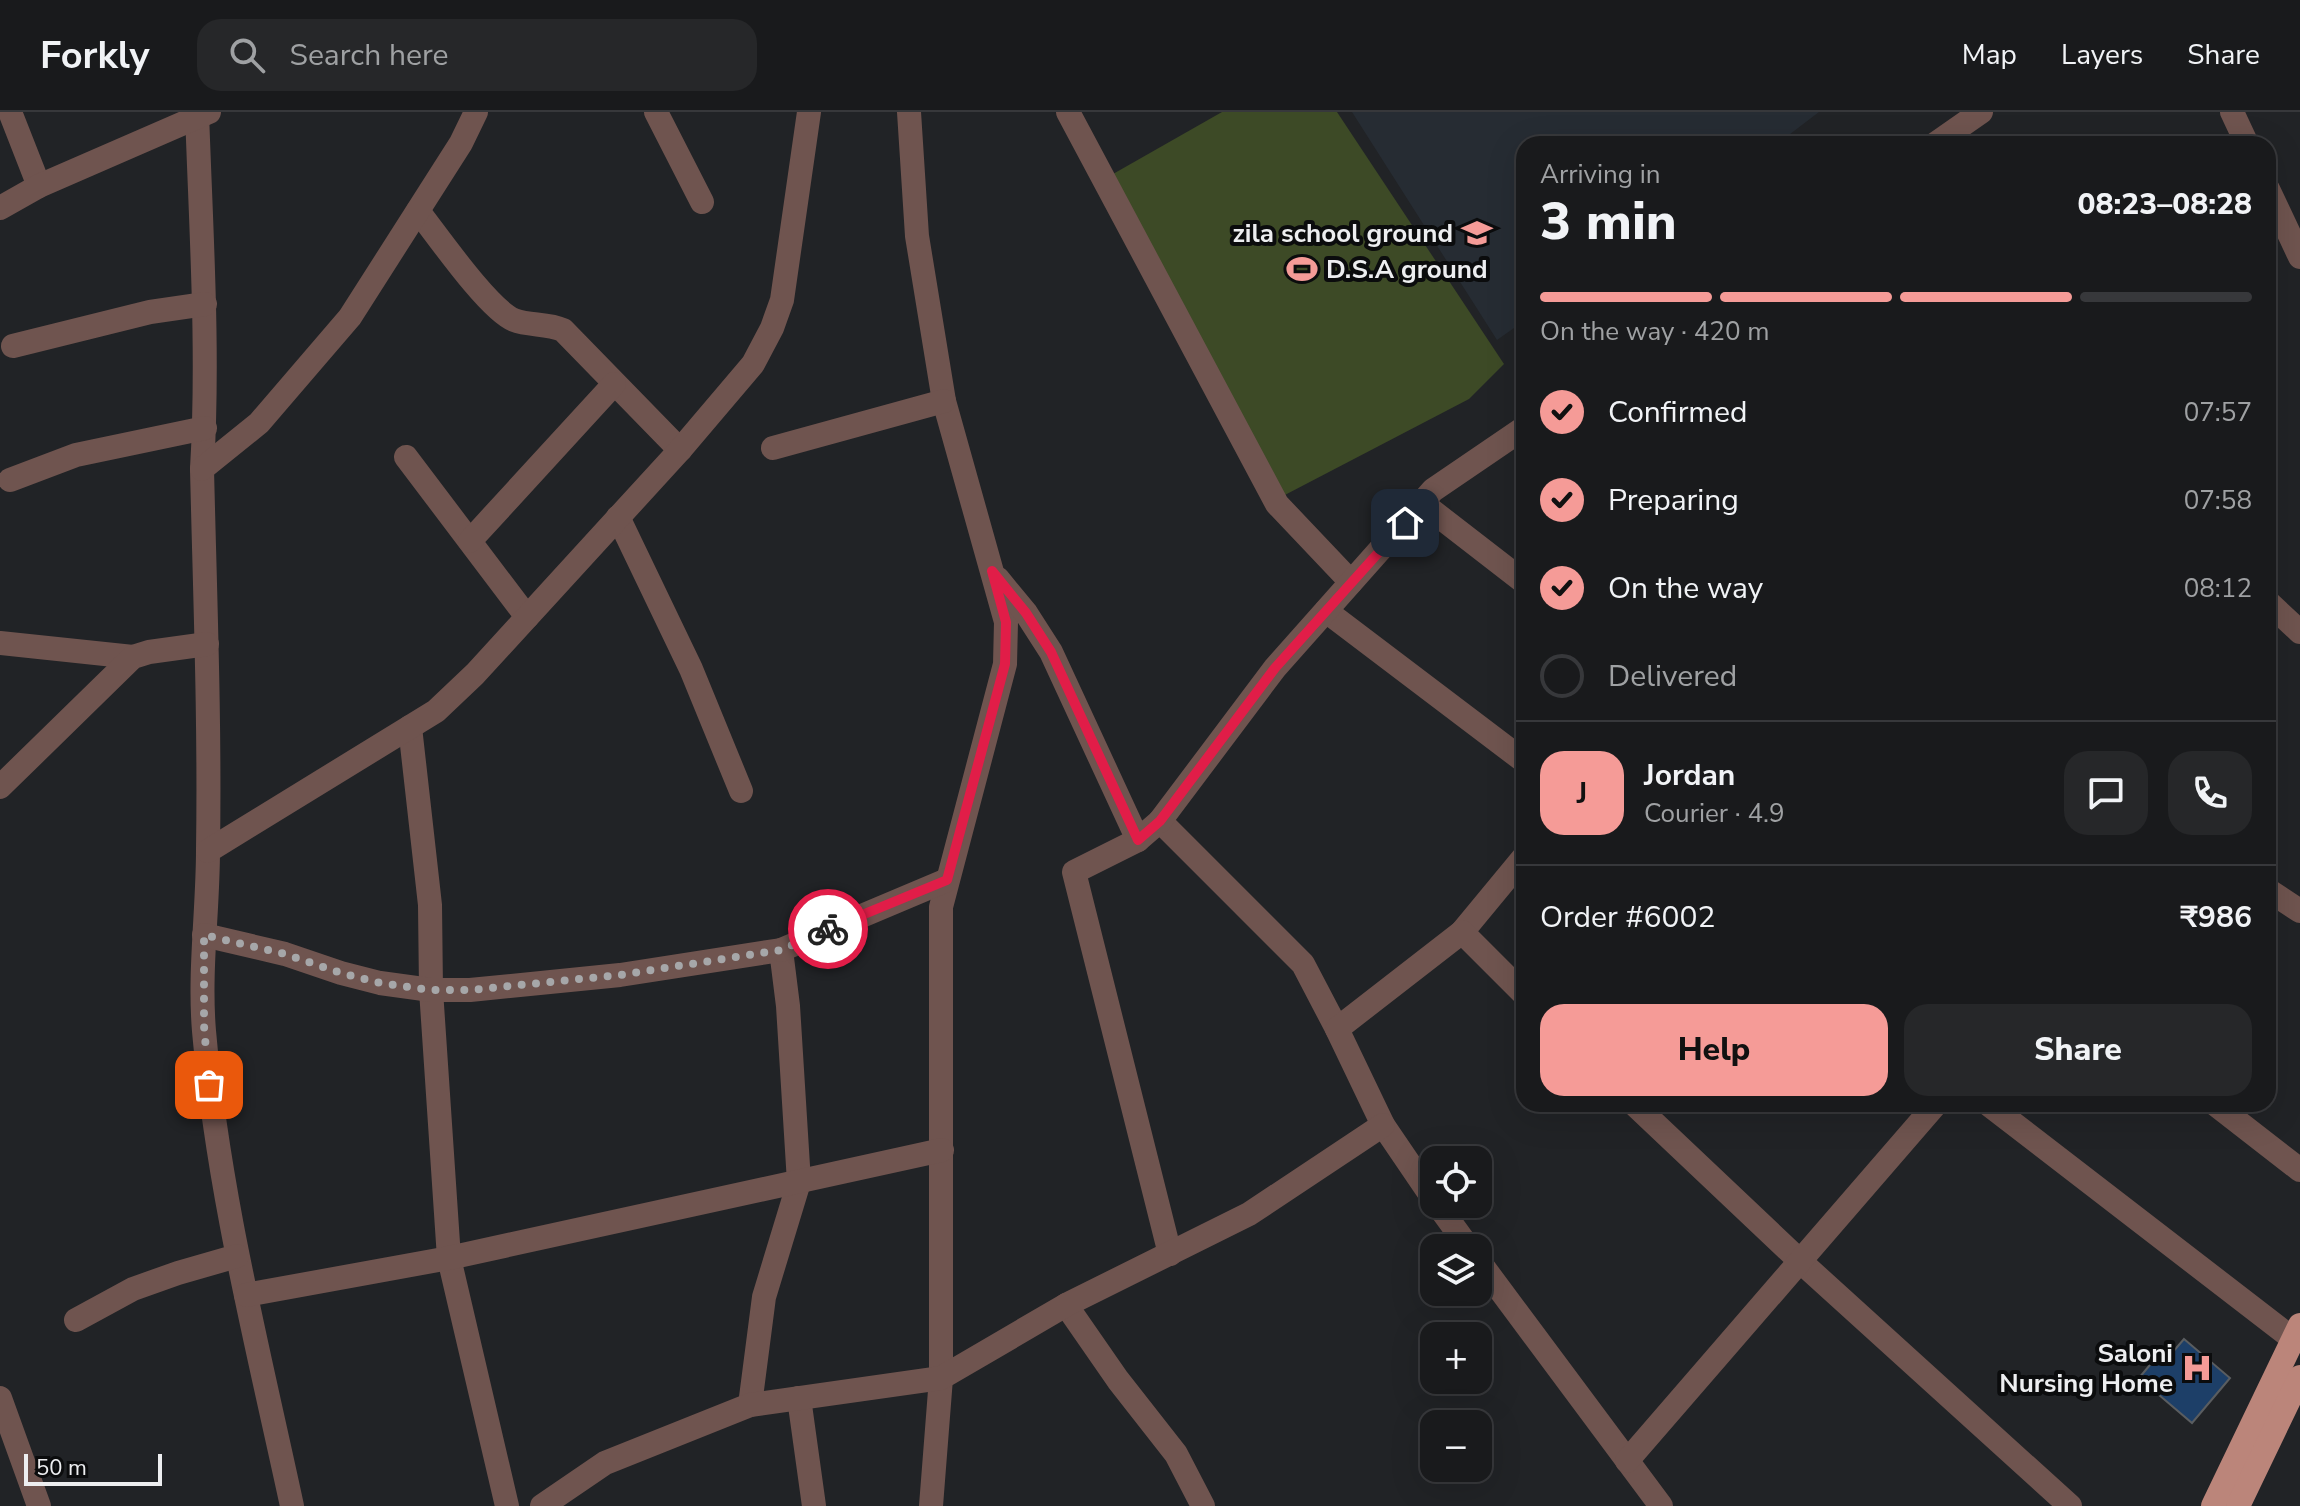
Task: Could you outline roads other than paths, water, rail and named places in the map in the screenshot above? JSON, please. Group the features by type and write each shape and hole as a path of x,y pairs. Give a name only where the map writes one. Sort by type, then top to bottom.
{"main road":[{"path":"2213,1506 2297,1332"},
{"path":"2239,1505 2300,1377"}],"street":[{"path":"10,112 39,186"},
{"path":"202,469 259,423 350,317 461,143 476,112"},
{"path":"656,112 702,202"},
{"path":"208,851 436,711 475,674 680,450 753,364 772,328 782,300 809,112"},
{"path":"909,112 917,236 944,401 1006,622 1005,664 941,907 941,1378 931,1506"},
{"path":"1068,112 1277,504 1351,582"},
{"path":"1946,136 1981,112"},
{"path":"2232,112 2243,136"},
{"path":"0,208 39,186 201,114 208,851 204,1026 212,1114 237,1256 292,1506"},
{"path":"2276,210 2300,257"},
{"path":"418,211 475,284 506,315 516,321 553,325 563,330 680,450"},
{"path":"13,346 150,312 205,304"},
{"path":"470,541 614,384"},
{"path":"773,448 944,401"},
{"path":"10,480 76,455 205,428"},
{"path":"1170,1254 1074,872 1138,840 1160,821 1275,668 1433,490 1516,433"},
{"path":"406,457 527,617"},
{"path":"1422,503 1516,576"},
{"path":"618,517 691,669 741,791"},
{"path":"992,571 1026,613 1051,652 1138,840"},
{"path":"2276,610 2300,632"},
{"path":"1326,611 1516,755"},
{"path":"0,643 133,657 207,644"},
{"path":"0,787 133,657"},
{"path":"410,727 430,905 431,990 449,1258 507,1506"},
{"path":"1160,821 1303,964 1383,1125 1420,1180"},
{"path":"1337,1029 1462,932 1516,867"},
{"path":"204,935 285,954 380,983 431,990 470,990 620,975 781,950 947,880"},
{"path":"2276,895 2300,911"},
{"path":"1462,932 1516,986"},
{"path":"750,1405 764,1297 799,1182 788,1006 781,950"},
{"path":"1642,1112 1801,1262 2070,1506"},
{"path":"1627,1461 1929,1112"},
{"path":"1999,1112 2297,1332"},
{"path":"2225,1112 2300,1170"},
{"path":"542,1506 605,1463 750,1405 941,1378 1066,1305 1249,1214 1383,1125"},
{"path":"246,1295 449,1258 942,1150"},
{"path":"76,1320 133,1289 237,1256"},
{"path":"1492,1279 1661,1506"},
{"path":"1066,1305 1118,1380 1176,1454 1203,1506"},
{"path":"0,1398 39,1506"},
{"path":"799,1398 814,1506"}],"place":[{"name":"zila school ground","path":"1477,233"},
{"name":"D.S.A ground","path":"1302,269"},
{"name":"Saloni Nursing Home","path":"2197,1368"}]}
